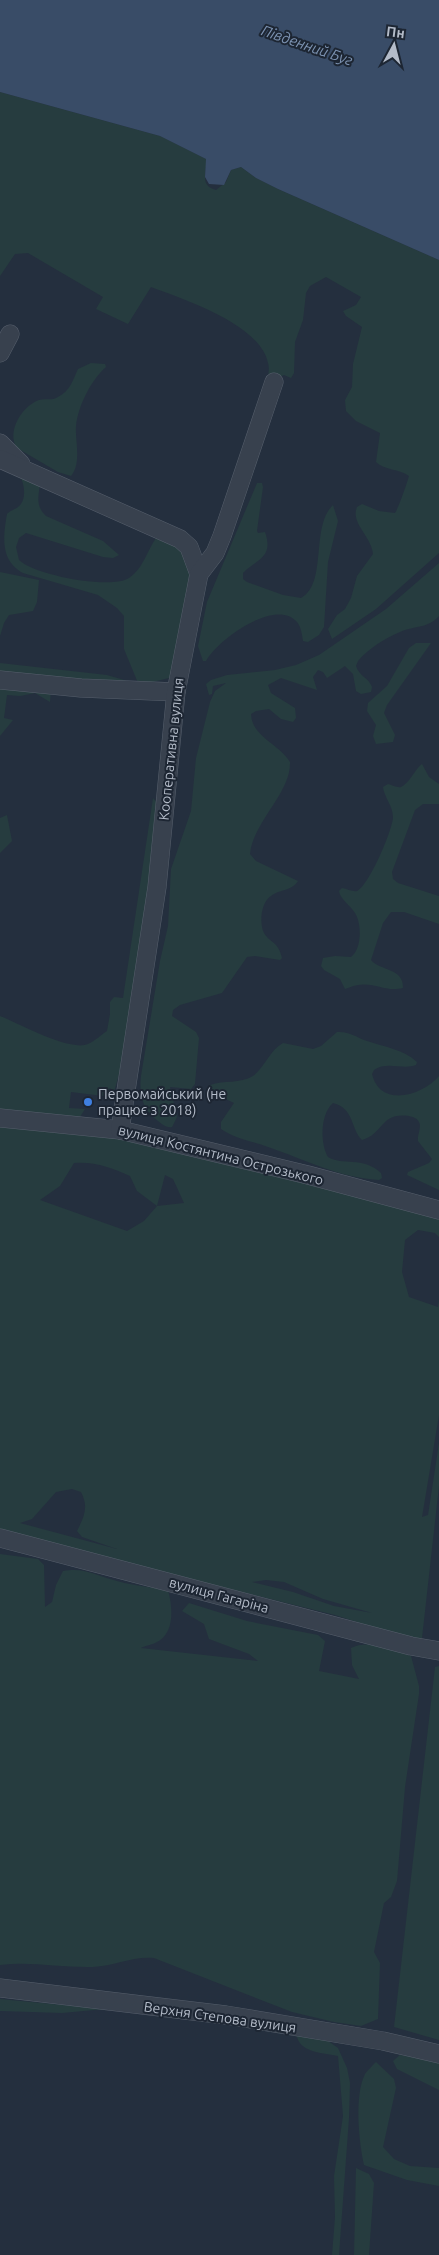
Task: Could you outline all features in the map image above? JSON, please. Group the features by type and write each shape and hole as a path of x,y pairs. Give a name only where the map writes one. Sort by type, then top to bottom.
{"street":[{"path":"0,353 10,334"},
{"name":"Кооперативна вулиця","path":"120,1130 157,887 176,692 200,574 215,552 222,536 274,382"},
{"path":"0,443 28,471"},
{"path":"0,459 180,539 189,547 200,574"},
{"path":"0,680 81,688 176,692"},
{"name":"вулиця Костянтина Острозького","path":"0,1118 120,1130 308,1175 439,1210"},
{"name":"вулиця Гагаріна","path":"0,1538 411,1646 439,1651"},
{"name":"Верхня Степова вулиця","path":"0,1988 226,2015 383,2041 439,2054"}],"green space":[{"path":"0,92 160,136 206,159 205,181 210,188 216,190 226,182 231,170 241,167 256,178 278,189 439,260 439,553 376,609 332,639 328,629 337,615 345,609 351,598 357,576 373,554 372,548 356,519 357,507 362,504 379,511 395,513 409,476 383,467 376,462 380,433 356,421 346,411 345,400 352,387 353,364 362,327 346,316 343,311 356,305 361,297 326,277 310,286 306,293 303,320 295,342 294,373 291,378 284,375 267,382 268,363 262,349 251,336 218,315 182,298 151,287 128,324 96,309 103,297 28,253 15,254 0,276"},
{"path":"91,363 105,364 106,367 90,386 79,410 76,426 77,459 71,476 58,472 17,448 13,435 18,420 27,408 39,400 53,399 62,395 71,385 78,369"},
{"path":"19,475 40,485 39,505 46,516 103,541 119,555 113,558 103,557 26,533 19,538 16,547 19,560 27,566 40,571 90,582 120,581 134,574 142,564 157,537 171,536 187,560 192,583 172,675 169,678 145,684 138,683 124,649 124,616 117,608 98,595 23,573 10,562 4,539 7,514 18,507 23,501 24,487"},
{"path":"257,483 262,483 263,487 257,531 258,533 265,532 267,547 263,557 243,573 243,579 283,595 301,598 309,591 317,568 322,527 326,515 333,505 338,521 328,562 324,627 319,635 308,642 303,641 297,622 288,616 275,615 262,618 234,633 212,652 206,661 203,661 198,646 207,602"},
{"path":"439,563 439,616 426,625 389,637 372,648 358,661 357,669 371,684 371,692 361,694 356,691 353,674 345,666 327,678 323,672 318,670 313,677 317,690 281,678 268,685 271,693 295,708 296,718 293,722 281,719 269,709 256,711 251,714 256,729 290,762 289,774 285,785 258,830 250,854 256,861 298,881 293,887 274,894 268,899 263,908 262,929 276,946 282,958 280,960 255,956 247,957 222,993 180,1005 173,1010 172,1016 196,1032 199,1038 195,1084 191,1089 170,1087 177,1117 172,1127 165,1126 148,1112 145,1106 141,1095 141,1076 160,961 168,926 171,869 191,811 196,758 210,702 215,691 226,683 213,686 212,694 209,695 206,684 211,680 227,675 275,670 296,665 319,655 386,609"},
{"path":"0,572 39,580 37,602 33,611 9,615 0,636"},
{"path":"416,643 431,643 387,705 384,713 395,735 393,742 376,744 373,736 376,725 367,711 368,703 387,686 409,648"},
{"path":"0,663 107,675 124,680 130,686 0,675"},
{"path":"0,684 51,690 50,702 35,693 20,696 7,695 4,718 13,720 0,736"},
{"path":"422,764 429,777 439,784 439,804 423,804 415,810 392,872 393,879 398,883 439,896 439,924 404,912 391,912 383,923 371,960 375,964 396,973 400,977 403,988 388,989 363,984 345,989 340,979 324,970 321,966 323,958 335,956 351,957 355,953 359,942 359,923 353,910 341,897 339,891 342,888 357,891 362,887 374,869 385,844 393,817 392,809 383,787 388,784 401,787"},
{"path":"153,798 159,805 160,811 122,1064 114,1092 110,1088 103,1096 71,1092 69,1108 85,1109 80,1117 0,1111 0,1016 44,1036 69,1044 88,1044 107,1031 110,1002 114,997 123,998"},
{"path":"7,815 12,841 0,853 0,818"},
{"path":"337,1032 349,1033 367,1041 400,1051 417,1062 416,1065 411,1066 384,1066 374,1070 372,1074 376,1085 392,1095 412,1093 422,1089 439,1076 439,1190 407,1175 408,1172 429,1163 432,1159 418,1141 419,1122 410,1116 393,1117 387,1120 375,1133 362,1140 349,1114 340,1106 333,1103 326,1114 323,1137 328,1157 334,1160 360,1163 374,1168 381,1173 382,1178 379,1180 335,1172 238,1138 221,1129 221,1122 234,1103 209,1091 210,1085 243,1080 253,1076 278,1046 283,1043 313,1049 321,1046"},
{"path":"0,1124 123,1133 439,1216 439,1237 435,1233 418,1230 405,1240 402,1272 409,1297 438,1307 439,1299 439,1415 422,1517 428,1515 439,1443 439,1486 422,1638 416,1641 335,1615 133,1565 0,1529","holes":["74,1163 96,1164 130,1176 137,1191 157,1206 144,1221 127,1231 40,1200 60,1186","165,1175 173,1179 184,1203 157,1206","72,1489 81,1492 85,1502 85,1512 77,1531 82,1537 117,1549 20,1523 32,1519 56,1492","266,1580 284,1582 323,1599 372,1613 334,1606 293,1592 252,1582"]},
{"path":"0,1554 38,1559 44,1565 45,1607 52,1602 56,1585 63,1571 85,1571 123,1583 168,1590 171,1620 166,1634 162,1639 141,1648 258,1661 249,1654 209,1639 204,1624 182,1611 189,1603 247,1621 318,1635 325,1641 319,1671 359,1679 352,1665 351,1648 358,1645 381,1646 411,1656 419,1686 419,1694 405,1787 397,1881 391,1897 384,1903 374,1952 380,1963 378,2019 361,2026 292,2012 154,1958 139,1958 93,1967 0,1965"},
{"path":"439,1666 439,2040 394,2027 435,1667"},
{"path":"0,1999 105,2009 62,2013 0,2011"},
{"path":"294,2035 321,2038 328,2041 338,2048 347,2068 350,2083 349,2118 339,2255 332,2255 335,2217 334,2176 343,2116 338,2056 308,2049"},
{"path":"400,2055 439,2061 439,2090 397,2069 393,2061"},
{"path":"376,2062 394,2079 396,2088 383,2147 394,2159 410,2166 439,2168 439,2186 407,2180 364,2165 359,2132 360,2094 365,2074"},
{"path":"356,2168 369,2174 374,2183 369,2255 354,2255"}],"water":[{"name":"Південний Буг","path":"0,0 439,0 439,260 278,189 256,178 241,167 231,170 224,185 209,184 205,177 206,159 160,136 0,92"}],"place":[{"name":"Первомайський (не працює з 2018)","path":"88,1102"}]}
